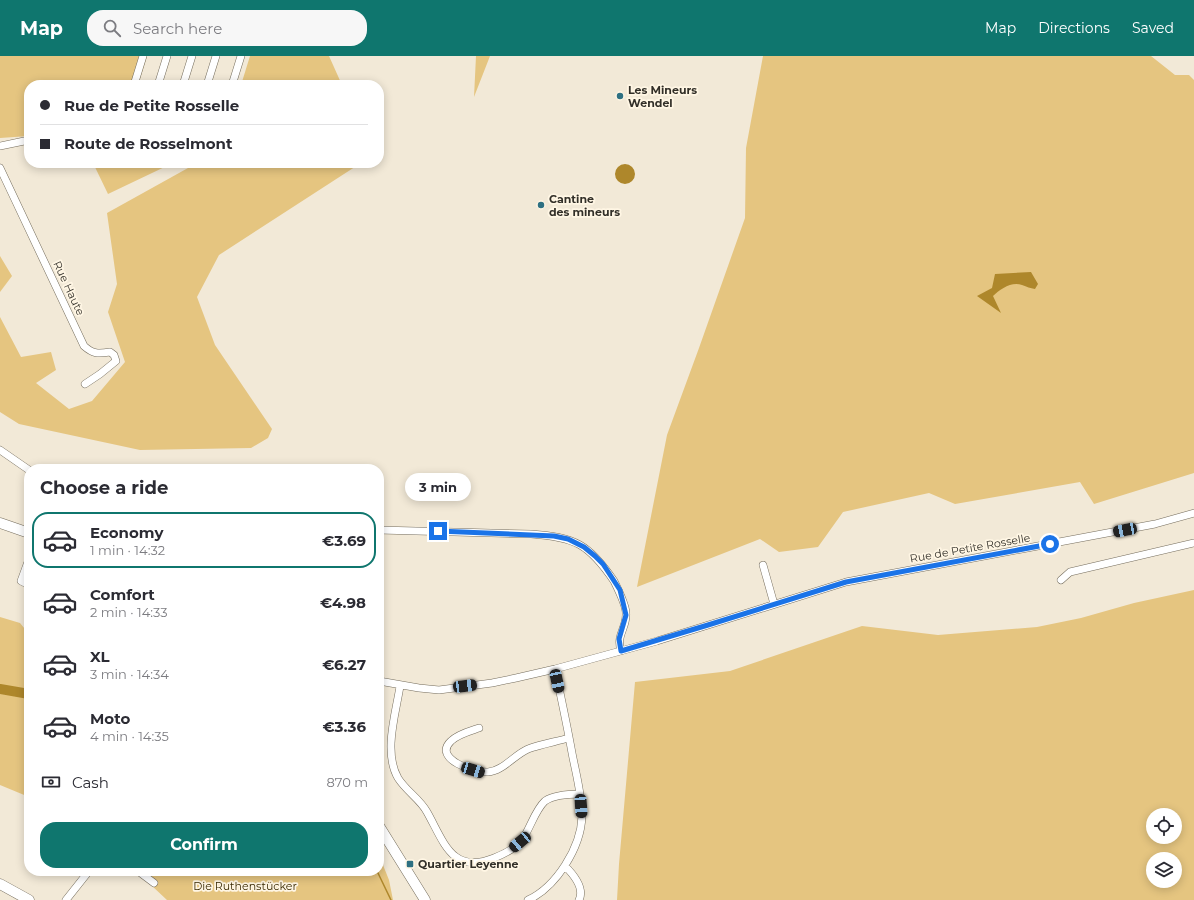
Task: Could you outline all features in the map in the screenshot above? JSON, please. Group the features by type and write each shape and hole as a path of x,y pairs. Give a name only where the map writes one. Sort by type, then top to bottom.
{"main road":[{"path":"0,523 24,531"},
{"path":"384,834 425,900"},
{"path":"0,884 29,900"}],"street":[{"path":"137,80 143,56"},
{"path":"160,80 167,56"},
{"path":"185,80 192,56"},
{"path":"209,80 216,56"},
{"path":"234,80 241,56"},
{"path":"0,146 24,141"},
{"name":"Rue Haute","path":"0,168 84,346 91,352 110,352 114,355 116,361 86,384"},
{"path":"0,450 24,467"},
{"name":"Rue de Petite Rosselle","path":"384,682 400,686 439,690 492,683 555,669 657,641 832,586 865,578 1156,524 1194,513"},
{"path":"384,530 531,534 568,539 584,547 603,564 620,590 626,615 619,639 621,651"},
{"path":"1060,580 1070,572 1194,543"},
{"path":"763,565 774,604"},
{"path":"24,573 21,581 24,582"},
{"path":"528,900 537,896 550,884 564,866 576,843 582,818 580,794 555,669"},
{"path":"400,686 393,728 391,758 394,769 398,778 405,787 423,806 449,851 456,858 470,863 489,860 501,855 520,842 545,802 552,797 580,794"},
{"path":"479,728 455,738 450,742 447,748 448,756 455,763 481,772 497,770 517,755 536,746 569,738"},
{"path":"564,866 579,884 581,896 579,900"},
{"path":"66,900 85,876"},
{"path":"145,876 154,883"}],"green space":[{"path":"0,56 147,56 140,80 24,80 24,136 0,138"},
{"path":"250,56 329,56 340,80 243,80"},
{"path":"476,56 490,56 474,97"},
{"path":"763,56 1151,56 1175,75 1189,75 1194,80 1194,473 1094,504 1080,482 955,504 929,493 843,512 818,547 779,552 760,539 637,587 667,435 745,218 746,148"},
{"path":"95,168 163,168 108,194"},
{"path":"188,168 353,168 219,255 197,297 215,345 272,429 268,438 251,448 140,450 19,424 0,412 0,317 21,357 51,352 56,370 36,383 69,409 92,401 125,362 108,312 117,284 107,213"},
{"path":"0,256 12,276 0,292"},
{"path":"1194,590 1194,900 617,900 635,682 730,671 862,626 938,635 1037,627 1081,618 1134,603"},
{"path":"0,617 20,623 24,628 24,795 0,785"},
{"name":"Die Ruthenstücker","path":"384,868 389,880 393,900 167,900 141,876 384,876"}],"shaded area":[{"path":"625,164 632,167 635,174 632,181 625,184 618,181 615,174 618,167"},
{"path":"1031,272 1038,284 1035,289 1014,284 1003,288 993,296 1001,313 977,296 992,288 995,274"}],"waterway":[{"path":"0,689 24,693"},
{"path":"379,876 391,900"}],"place":[{"name":"Les Mineurs Wendel","path":"620,96"},
{"name":"Cantine des mineurs","path":"541,205"},
{"name":"Quartier Leyenne","path":"410,864"}],"route":[{"path":"438,531 554,536 568,539 584,547 603,564 620,590 626,615 619,639 621,651 846,582 1050,544"}]}
